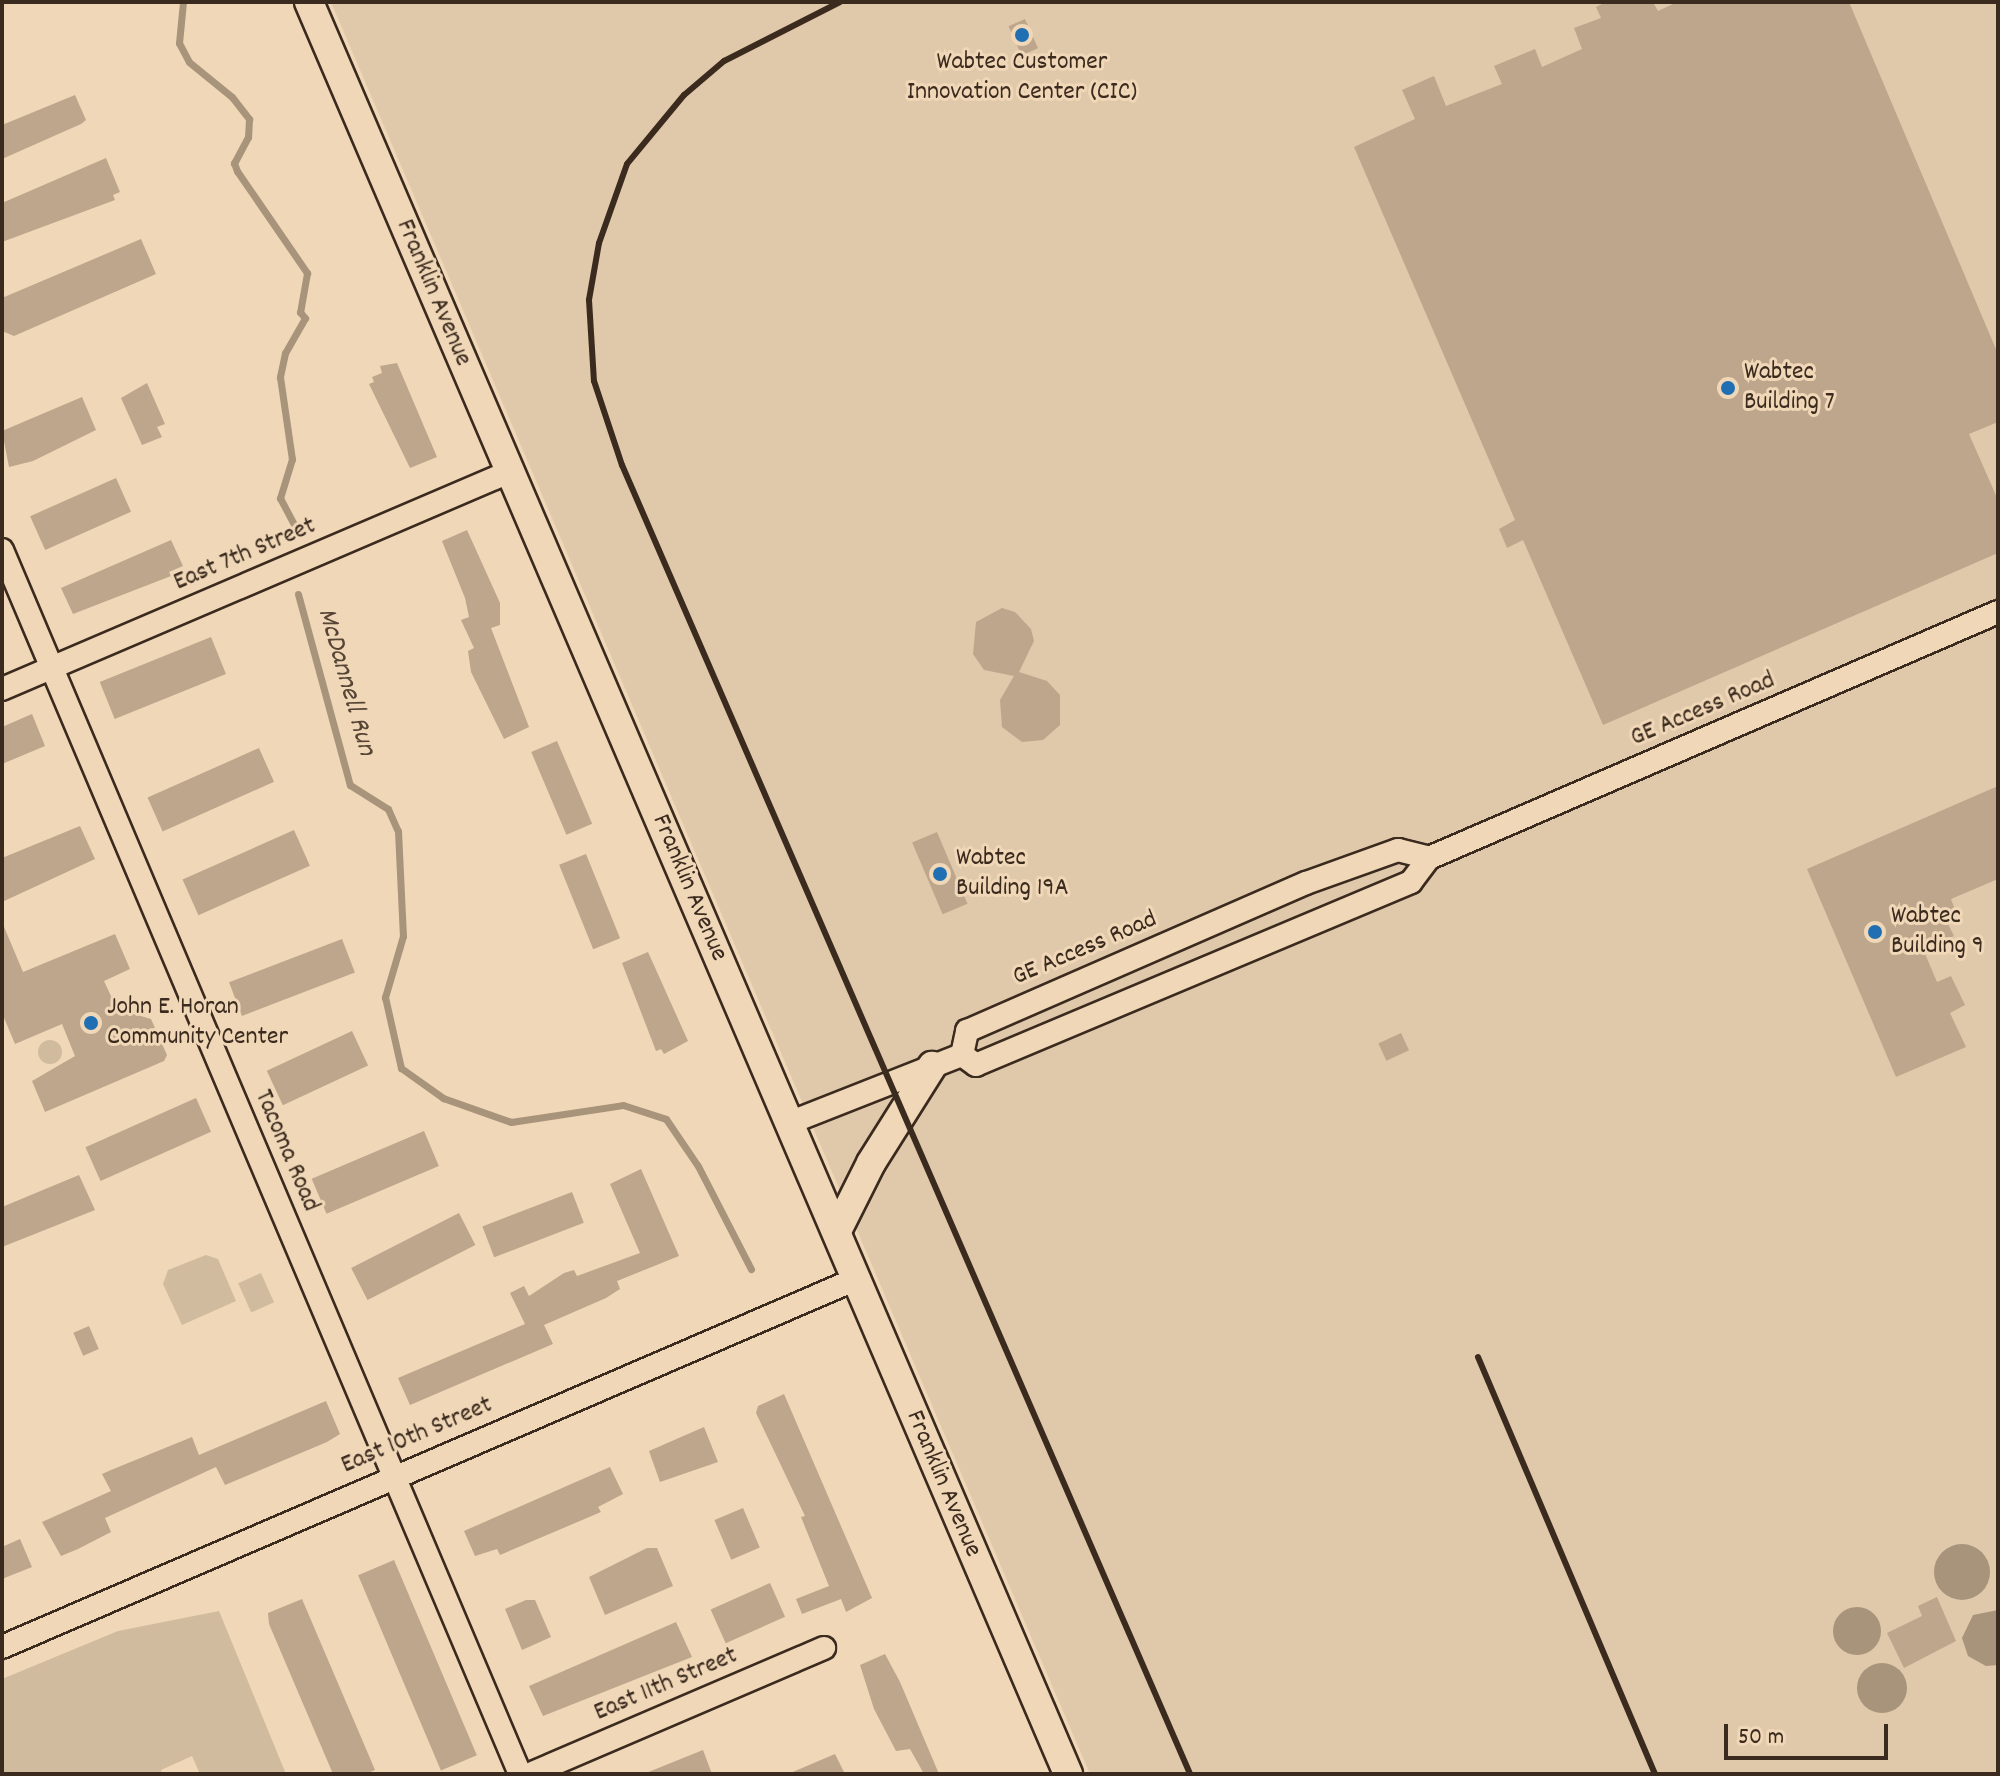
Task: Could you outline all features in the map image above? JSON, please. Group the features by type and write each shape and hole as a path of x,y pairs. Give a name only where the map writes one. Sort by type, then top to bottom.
{"main road":[{"name":"Franklin Avenue","path":"309,2 1068,1774"},
{"path":"837,1231 871,1163 932,1066"}],"street":[{"name":"East 7th Street","path":"2,689 509,472"},
{"name":"Tacoma Road","path":"2,550 520,1774"},
{"name":"GE Access Road","path":"962,1055 976,1065 1411,882 1429,858 1998,612"},
{"name":"GE Access Road","path":"962,1055 967,1031 1306,883 1398,850 1429,858"},
{"name":"GE Access Road","path":"789,1123 962,1055"},
{"name":"East 10th Street","path":"2,1647 856,1279"},
{"name":"East 11th Street","path":"530,1774 824,1648"}],"shaded area":[{"path":"331,2 1998,2 1998,1774 1090,1774"},
{"path":"50,1040 58,1044 62,1052 58,1060 50,1064 42,1060 38,1052 42,1044"},
{"path":"206,1255 218,1259 236,1301 182,1325 163,1284 168,1270"},
{"path":"261,1273 274,1302 251,1312 238,1283"},
{"path":"1962,1544 1982,1552 1990,1572 1982,1592 1962,1600 1942,1592 1934,1572 1942,1552"},
{"path":"1857,1607 1874,1614 1881,1631 1874,1648 1857,1655 1840,1648 1833,1631 1840,1614"},
{"path":"1998,1610 1998,1665 1986,1666 1968,1656 1962,1638 1973,1615"},
{"path":"219,1611 286,1774 200,1774 192,1756 161,1770 162,1774 2,1774 2,1679 118,1631"},
{"path":"1882,1663 1899,1671 1907,1688 1899,1705 1882,1713 1865,1705 1857,1688 1865,1671"}],"building":[{"name":"Wabtec Building 7","path":"1606,2 1653,2 1658,11 1677,2 1849,2 1998,354 1998,422 1969,434 1998,500 1998,553 1603,725 1523,540 1507,548 1499,529 1515,520 1354,147 1415,119 1402,90 1434,76 1446,106 1502,84 1494,66 1535,49 1542,67 1582,49 1574,28 1601,18 1596,7"},
{"name":"Wabtec Customer Innovation Center (CIC)","path":"1025,19 1038,48 1022,56 1009,26"},
{"path":"75,95 86,120 2,159 2,125"},
{"path":"106,158 120,192 113,195 115,200 2,242 2,203"},
{"path":"141,239 156,274 14,336 2,331 2,298"},
{"path":"397,363 437,457 410,468 369,384 374,382 372,377 382,373 380,366"},
{"path":"147,383 165,424 157,427 162,437 142,445 121,398"},
{"path":"82,397 96,430 33,461 9,467 2,431"},
{"path":"116,478 131,512 45,550 30,516"},
{"path":"467,530 500,603 500,625 491,628 529,727 504,739 471,672 468,651 474,648 461,620 469,617 465,598 442,541"},
{"path":"171,540 183,566 169,572 171,576 73,614 61,588"},
{"path":"1002,608 1015,612 1031,629 1034,641 1019,672 1047,681 1060,695 1060,725 1043,740 1022,742 1002,727 1000,700 1014,676 984,670 973,654 976,622"},
{"path":"211,637 226,674 115,719 100,682"},
{"path":"32,714 45,746 2,764 2,727"},
{"path":"557,741 592,824 566,835 531,752"},
{"path":"259,748 274,782 163,831 148,798"},
{"name":"Wabtec Building 9","path":"1998,786 1998,879 1951,899 1957,915 1946,920 1954,936 1923,949 1937,982 1951,976 1965,1005 1950,1013 1966,1047 1896,1077 1807,869"},
{"path":"80,826 95,859 2,902 2,858"},
{"path":"294,830 310,866 198,915 183,880"},
{"name":"Wabtec Building 19A","path":"937,832 967,904 943,914 912,843"},
{"path":"586,854 620,938 593,949 559,865"},
{"path":"2,922 23,972 115,934 130,969 104,981 117,1009 151,1019 167,1055 164,1061 45,1112 32,1081 75,1056 62,1024 15,1044 2,1013"},
{"path":"342,939 355,973 242,1016 229,982"},
{"path":"648,952 688,1041 664,1054 661,1049 656,1051 622,963"},
{"path":"352,1031 368,1065 283,1105 267,1071"},
{"path":"1401,1033 1409,1050 1386,1061 1378,1044"},
{"path":"196,1098 211,1132 101,1181 85,1147"},
{"path":"424,1131 439,1166 327,1214 312,1179"},
{"path":"641,1169 679,1256 617,1281 620,1289 606,1298 544,1325 553,1344 410,1405 398,1378 525,1324 510,1293 524,1286 529,1296 564,1273 574,1270 577,1276 640,1253 610,1184"},
{"path":"79,1175 95,1210 2,1247 2,1207"},
{"path":"572,1192 584,1223 494,1257 482,1226"},
{"path":"459,1213 475,1245 368,1300 351,1268"},
{"path":"89,1326 99,1349 83,1356 73,1333"},
{"path":"784,1394 872,1598 846,1612 841,1599 802,1614 796,1599 829,1586 801,1517 805,1516 756,1413 758,1406"},
{"path":"326,1401 340,1434 327,1442 225,1485 216,1467 105,1518 111,1532 78,1549 61,1556 42,1522 111,1491 102,1474 111,1470 192,1437 199,1455"},
{"path":"704,1427 718,1462 660,1482 649,1451"},
{"path":"610,1467 623,1494 598,1507 601,1512 500,1555 497,1549 475,1556 464,1531"},
{"path":"743,1508 760,1548 731,1560 714,1520"},
{"path":"20,1539 32,1567 2,1579 2,1547"},
{"path":"647,1548 657,1548 673,1586 605,1615 589,1577"},
{"path":"394,1560 477,1755 441,1770 358,1575"},
{"path":"770,1583 785,1617 726,1643 711,1609"},
{"path":"1937,1597 1956,1641 1904,1668 1887,1633 1922,1616 1918,1606"},
{"path":"302,1599 375,1770 365,1774 333,1774 269,1624 268,1613"},
{"path":"526,1600 535,1600 551,1637 522,1650 505,1609"},
{"path":"676,1622 692,1657 543,1716 529,1686"},
{"path":"885,1654 939,1774 924,1774 910,1749 896,1751 874,1709 860,1665"},
{"path":"703,1750 712,1774 646,1774 646,1773"},
{"path":"835,1754 845,1774 788,1774"}],"waterway":[{"name":"McDannell Run","path":"183,2 179,43 189,62 232,97 249,119 248,137 234,163 237,171 307,273 300,312 305,318 285,353 280,377 292,459 280,498 296,528"},
{"name":"McDannell Run","path":"298,594 350,785 388,809 398,831 403,936 385,997 401,1068 443,1098 511,1122 623,1105 666,1119 698,1166 751,1269"}],"railway":[{"path":"840,2 724,61 684,95 627,164 599,243 589,300 594,381 622,465 1190,1774"},
{"path":"1478,1357 1655,1774"}],"place":[{"name":"Wabtec Customer Innovation Center (CIC)","path":"1022,35"},
{"name":"Wabtec Building 7","path":"1728,388"},
{"name":"Wabtec Building 19A","path":"940,874"},
{"name":"Wabtec Building 9","path":"1875,932"},
{"name":"John E. Horan Community Center","path":"91,1023"}]}
